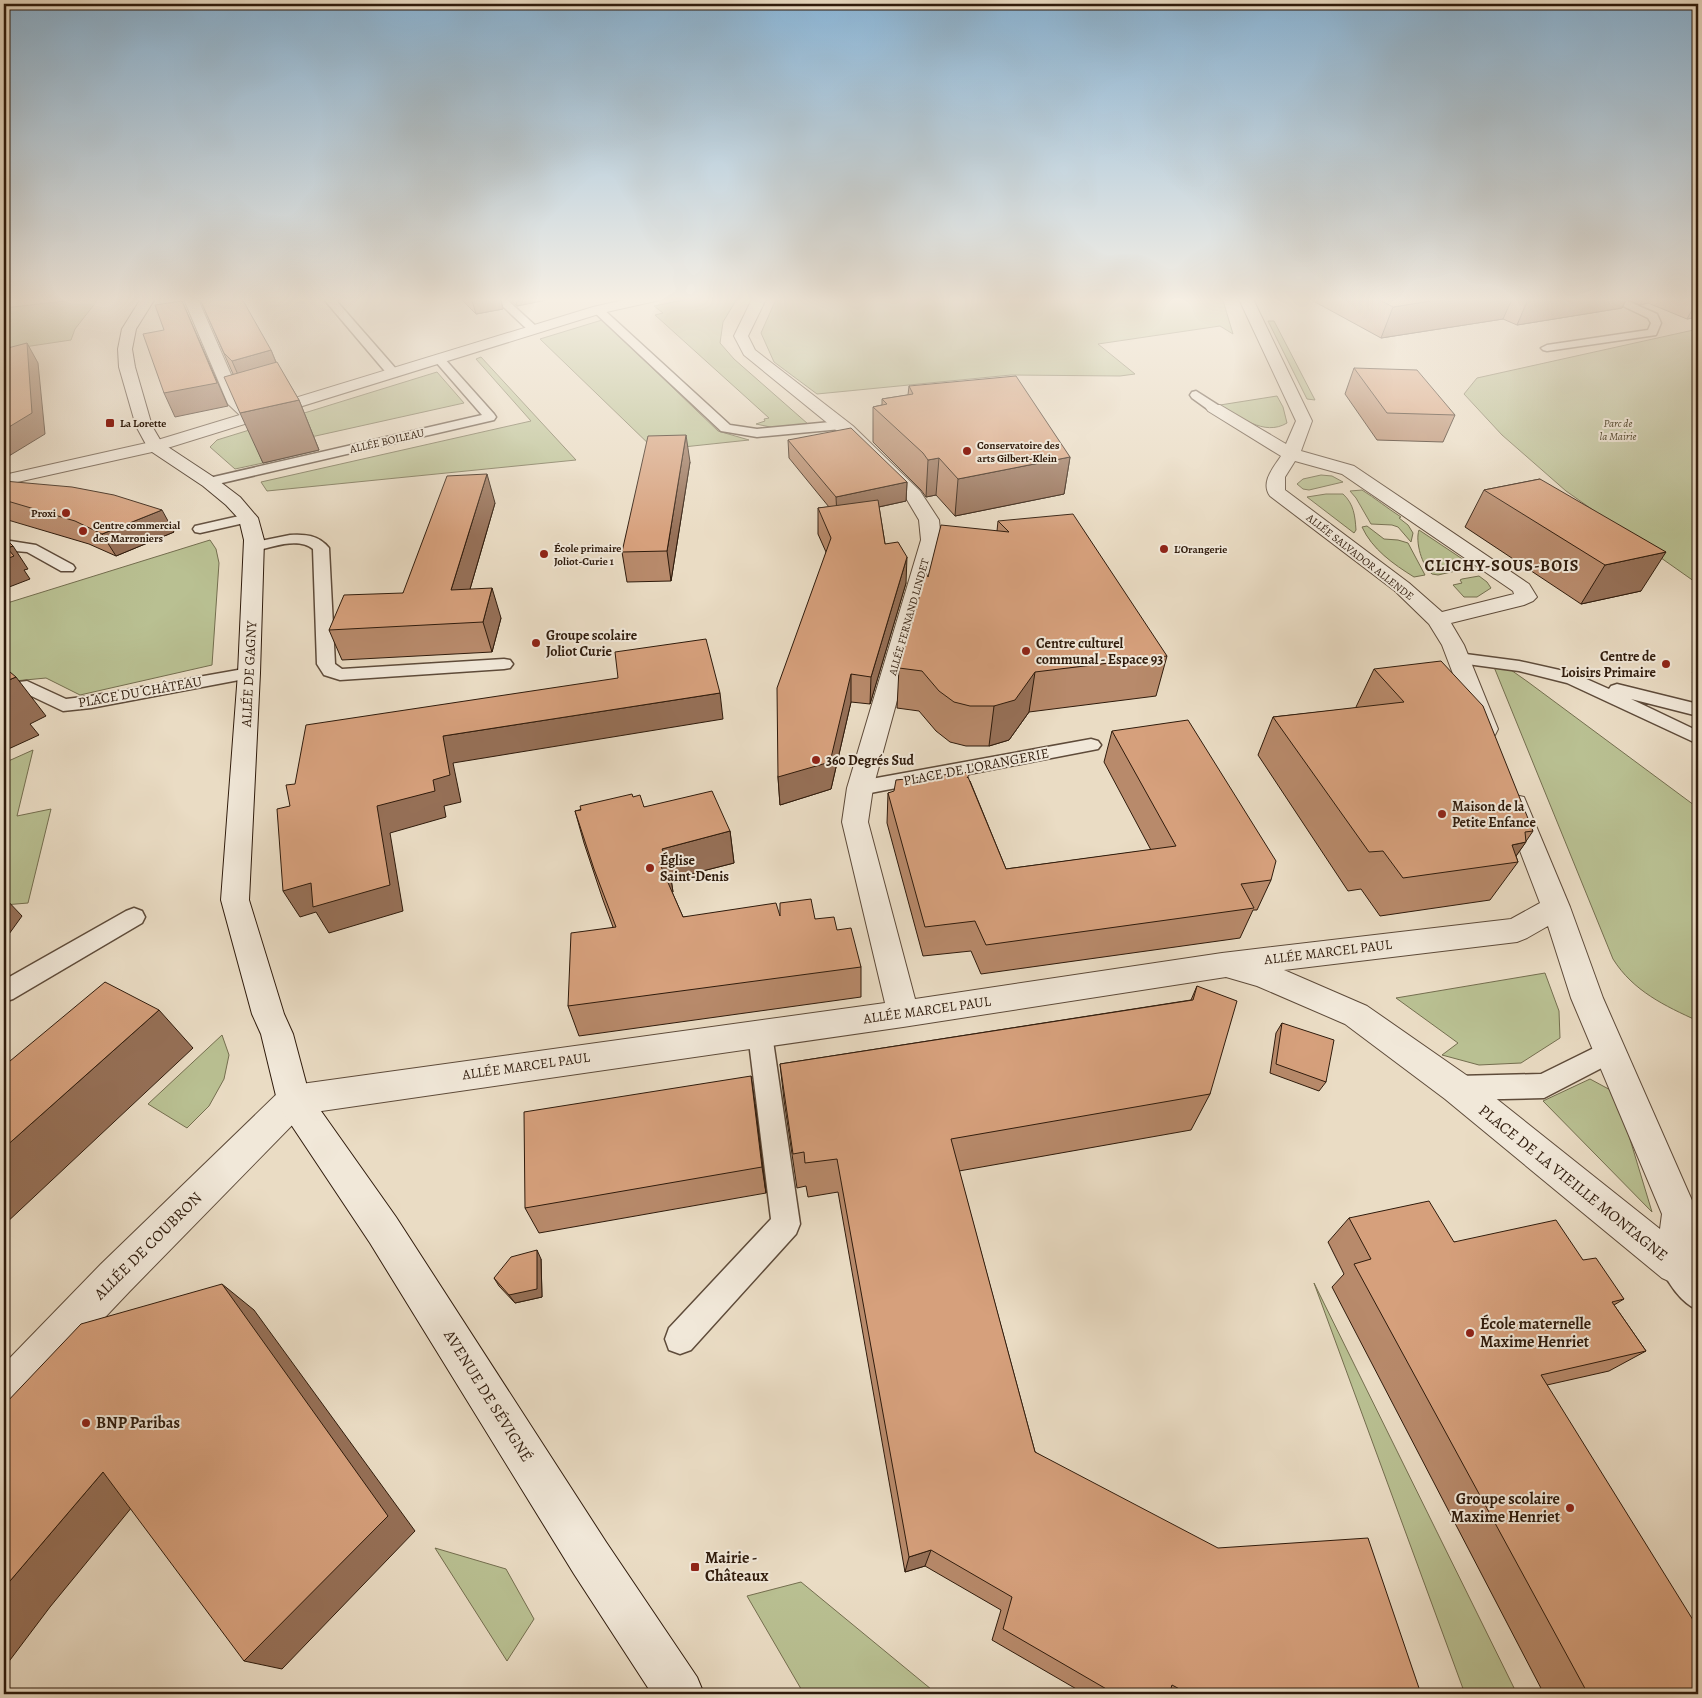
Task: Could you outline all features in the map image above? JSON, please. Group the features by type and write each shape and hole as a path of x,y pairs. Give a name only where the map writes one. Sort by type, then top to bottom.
{"street":[{"name":"ALLÉE DE GAGNY","path":"129,376 139,414 155,446 209,482 233,501 248,518 255,546 236,900 268,1014 277,1034 294,1100"},
{"path":"224,376 236,404 251,417"},
{"path":"4,480 155,446 383,376"},
{"name":"ALLÉE FERNAND LINDET","path":"777,376 841,425 913,495 929,520 931,540 860,788 855,822 903,1014"},
{"name":"ALLÉE SALVADOR ALLENDE","path":"1283,376 1304,421 1291,454 1276,477 1276,492 1402,587 1438,620 1453,645 1494,750"},
{"path":"1214,408 1291,454 1348,470 1522,588 1525,592 1526,597 1517,601 1438,620"},
{"path":"1509,787 1556,907"},
{"name":"ALLÉE MARCEL PAUL","path":"294,1100 903,1014 1222,965 1517,930 1556,907"},
{"name":"PLACE DE LA VIEILLE MONTAGNE","path":"1556,907 1587,998 1680,1214 1675,1265"},
{"name":"PLACE DE LA VIEILLE MONTAGNE","path":"1222,965 1262,974 1356,1015 1457,1088 1675,1265"},
{"name":"ALLÉE DE COUBRON","path":"4,1393 115,1278 294,1100"},
{"name":"AVENUE DE SÉVIGNÉ","path":"294,1100 383,1230 590,1558 667,1687"}],"lane":[{"name":"ALLÉE BOILEAU","path":"209,482 490,417 454,376"},
{"path":"670,376 726,428 758,433 841,425"},
{"path":"1196,396 1214,408"},
{"path":"200,529 248,518"},
{"path":"255,546 295,539 308,540 318,544 321,548 326,664 330,671 340,675 504,664"},
{"path":"4,546 31,548 67,568"},
{"path":"1458,658 1519,666 1698,710"},
{"name":"PLACE DU CHÂTEAU","path":"4,690 27,687 63,705 91,702 249,673"},
{"path":"1573,679 1698,738"},
{"name":"PLACE DE L'ORANGERIE","path":"860,788 1091,745"},
{"path":"4,992 134,917"},
{"path":"680,1339 786,1224 760,1034"},
{"name":"PLACE DE LA VIEILLE MONTAGNE","path":"1457,1088 1544,1086 1610,1051"},
{"path":"1675,1265 1698,1295"}],"green space":[{"path":"423,376 441,376 464,403 257,449 263,463 235,469 210,447 217,440"},
{"path":"491,376 499,376 576,460 267,491 261,482 531,421"},
{"path":"579,376 661,376 718,431 749,440 655,450"},
{"path":"723,376 754,376 808,424 775,428 756,424 769,418"},
{"path":"793,376 998,376 817,394"},
{"path":"1296,376 1303,376 1315,400 1307,399"},
{"name":"Parc de la Mairie","path":"1485,376 1698,376 1698,584 1566,491 1502,435 1464,394 1477,378"},
{"path":"1277,396 1283,407 1287,423 1278,427 1270,428 1252,423 1220,405"},
{"path":"1321,475 1332,476 1343,482 1309,490 1303,489 1297,484 1303,479"},
{"path":"1362,490 1401,517 1399,518 1408,525 1413,533 1411,542 1398,527 1371,524 1350,491"},
{"path":"1343,494 1347,498 1352,506 1354,515 1356,530 1354,533 1307,497"},
{"path":"1367,526 1384,539 1408,543 1425,575 1414,577 1398,567 1371,542 1362,527"},
{"path":"1419,530 1473,567 1438,575 1432,574 1420,554"},
{"path":"210,540 216,549 219,563 212,665 80,695 46,678 4,682 4,604"},
{"path":"1479,576 1491,588 1477,597 1464,597 1453,585 1462,583 1460,580 1462,579"},
{"path":"1494,667 1511,670 1698,808 1698,1021 1662,1003 1640,989 1613,959"},
{"path":"33,750 17,816 51,809 28,903 4,905 4,763"},
{"path":"1545,973 1559,1011 1560,1038 1521,1063 1479,1065 1442,1055 1458,1043 1396,998"},
{"path":"222,1035 229,1055 224,1079 209,1106 187,1128 148,1104"},
{"path":"1590,1079 1616,1093 1652,1212 1543,1101"},
{"path":"1314,1283 1517,1694 1465,1694"},
{"path":"435,1548 506,1569 534,1619 507,1661"},
{"path":"801,1582 937,1694 804,1694 747,1596"}],"building":[{"path":"4,376 29,376 32,413 4,430"},
{"path":"158,376 214,376 217,383 164,393"},
{"path":"285,376 299,400 240,413 224,377"},
{"path":"1016,376 1070,457 958,479 939,458 928,460 923,453 873,407 887,404 882,399 913,394 909,386"},
{"path":"1360,376 1422,376 1455,415 1387,413"},
{"path":"851,428 907,482 836,497 788,440"},
{"path":"686,435 667,551 622,552 648,436"},
{"path":"487,474 451,590 492,588 483,622 329,630 344,595 403,593 447,476"},
{"path":"1540,479 1666,552 1605,565 1484,490"},
{"path":"4,481 72,487 114,495 162,510 102,534 75,521 4,500"},
{"path":"878,500 885,544 898,542 907,557 871,677 851,674 830,762 778,777 777,688 831,538 818,508"},
{"path":"1073,514 1167,656 1035,672 1015,700 994,706 970,706 954,702 939,691 922,671 899,668 926,573 928,577 941,525 1009,532 998,521"},
{"path":"4,537 13,546 7,548 14,556 4,560"},
{"path":"706,639 720,693 443,736 450,775 433,780 435,791 377,806 390,885 313,907 311,883 283,891 277,809 290,806 286,785 295,784 306,725 618,678 615,652"},
{"path":"1441,661 1483,706 1533,831 1525,832 1526,842 1512,845 1518,862 1403,878 1383,851 1369,852 1273,717 1404,702 1374,669"},
{"path":"4,667 16,677 4,682"},
{"path":"4,691 9,696 4,698"},
{"path":"1188,720 1276,861 1271,880 1241,884 1254,908 986,945 975,921 925,927 888,793 894,791 896,780 971,772 967,778 1006,869 1176,846 1112,731"},
{"path":"712,791 730,831 662,849 667,860 659,862 683,917 776,903 780,916 780,903 811,899 815,919 834,917 837,930 851,928 861,967 568,1006 571,933 616,927 575,811 581,810 580,806 632,794 633,797 640,795 644,807"},
{"path":"105,982 159,1010 4,1148 4,1066"},
{"path":"1197,986 1237,1001 1210,1094 951,1139 1035,1452 1218,1548 1368,1538 1421,1694 1189,1694 1172,1685 1169,1694 1115,1694 1003,1629 1012,1597 931,1550 909,1557 837,1159 805,1163 804,1152 793,1154 780,1064 1193,1000"},
{"path":"1282,1023 1334,1040 1326,1082 1276,1064"},
{"path":"751,1076 762,1167 525,1208 524,1112"},
{"path":"1429,1201 1454,1242 1556,1220 1583,1260 1596,1258 1624,1299 1612,1302 1646,1351 1541,1375 1698,1628 1698,1694 1588,1694 1354,1264 1371,1259 1349,1218"},
{"path":"537,1250 537,1289 509,1295 494,1278 511,1257"},
{"path":"222,1284 388,1516 244,1661 103,1472 4,1588 4,1405 81,1324"}],"place":[{"name":"La Lorette","path":"110,423"},
{"name":"Conservatoire des arts Gilbert-Klein","path":"967,451"},
{"name":"Proxi","path":"66,513"},
{"name":"Centre commercial des Marroniers","path":"83,531"},
{"name":"L'Orangerie","path":"1164,549"},
{"name":"École primaire Joliot-Curie 1","path":"544,554"},
{"name":"Groupe scolaire Joliot Curie","path":"536,643"},
{"name":"Centre culturel communal - Espace 93","path":"1026,651"},
{"name":"Centre de Loisirs Primaire","path":"1666,664"},
{"name":"360 Degrés Sud","path":"816,760"},
{"name":"Maison de la Petite Enfance","path":"1442,814"},
{"name":"Église Saint-Denis","path":"650,868"},
{"name":"École maternelle Maxime Henriet","path":"1470,1333"},
{"name":"BNP Paribas","path":"86,1423"},
{"name":"Groupe scolaire Maxime Henriet","path":"1570,1508"},
{"name":"Mairie - Châteaux","path":"695,1567"}],"district":[{"name":"CLICHY-SOUS-BOIS","path":"1502,566"}]}
